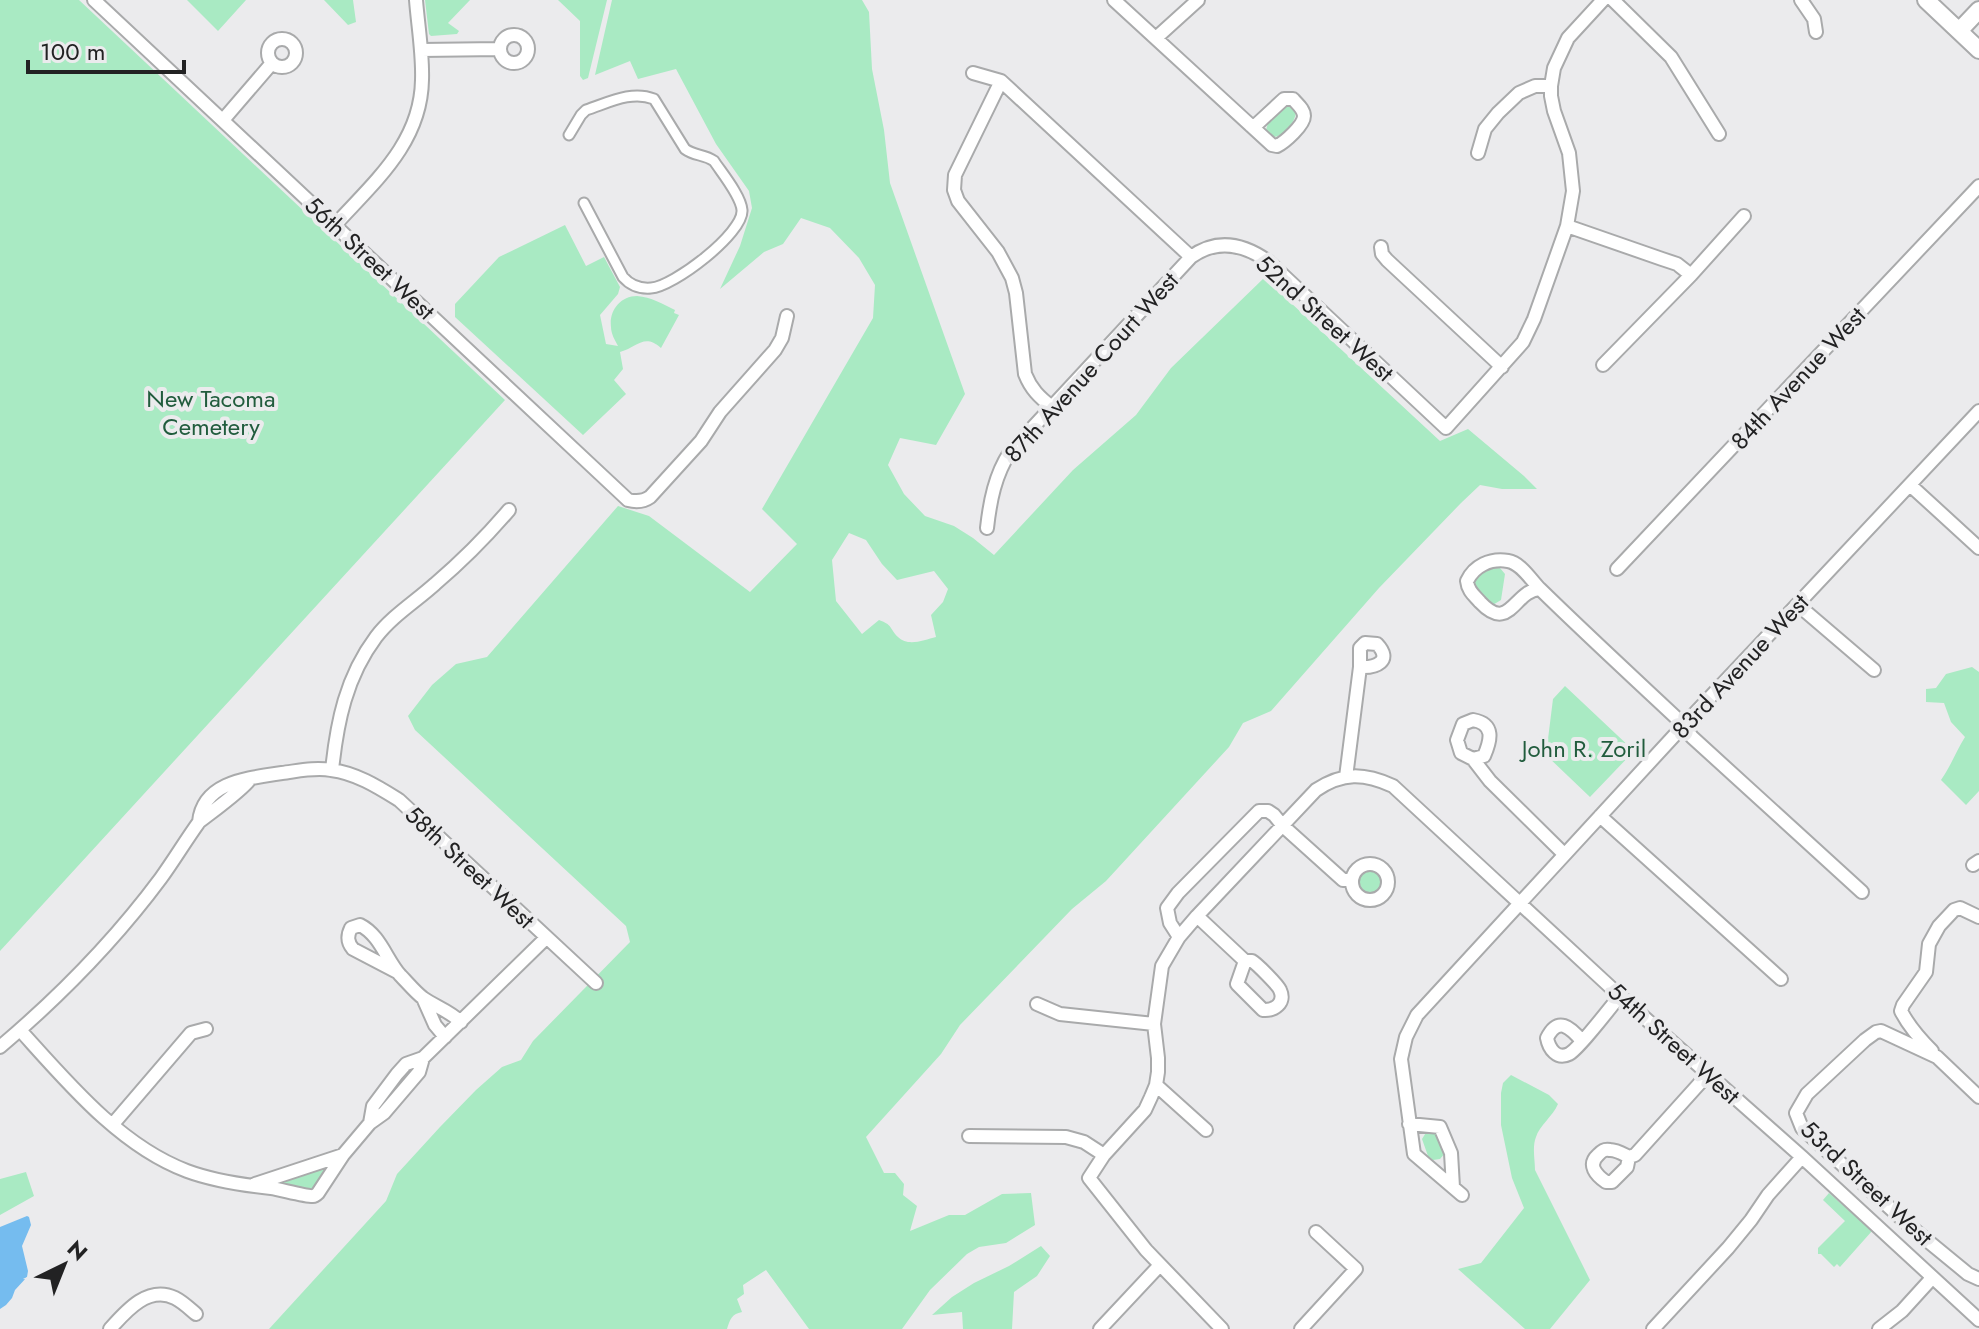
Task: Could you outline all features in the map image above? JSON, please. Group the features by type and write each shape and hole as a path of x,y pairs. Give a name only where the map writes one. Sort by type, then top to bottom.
{"street":[{"name":"56th Street West","path":"94,0 623,496 635,502 650,497 701,441 720,412 775,350 782,338 787,316"},
{"path":"335,225 392,163 410,135 418,114 422,93 416,0"},
{"path":"1114,0 1251,126"},
{"path":"1156,38 1198,0"},
{"path":"1381,247 1387,260 1502,367 1523,342 1534,319 1567,226 1573,191 1571,166 1554,111 1551,86 1554,68 1562,47 1603,0"},
{"path":"1613,0 1671,57 1719,134"},
{"path":"1801,0 1814,19 1816,32"},
{"path":"1926,0 1979,50"},
{"path":"1959,31 1979,10"},
{"path":"421,50 500,49"},
{"path":"223,120 272,63"},
{"path":"973,73 1001,81 1191,257"},
{"path":"1001,81 955,175 954,190 958,201 1006,265 1016,293 1025,374 1036,394 1052,407"},
{"path":"1478,153 1485,129 1519,93 1535,86 1551,86"},
{"path":"569,135 586,110 628,96 648,96 658,103 685,149 714,161 741,203 742,218 716,248 668,284 647,289 629,283 623,277 584,203"},
{"name":"84th Avenue West","path":"1617,569 1979,186"},
{"path":"1603,365 1744,216"},
{"path":"1567,226 1677,264 1691,275"},
{"name":"52nd Street West","path":"1191,257 1201,249 1219,245 1231,245 1259,255 1446,428 1502,367"},
{"name":"87th Avenue Court West","path":"987,528 997,475 1010,452 1191,257"},
{"name":"83rd Avenue West","path":"1409,1124 1440,1127 1451,1153 1458,1191 1414,1154 1409,1124 1401,1059 1411,1025 1425,1005 1520,901 1979,411"},
{"path":"1910,485 1979,548"},
{"path":"0,1047 66,986 119,929 199,822 200,813 213,794 234,781 295,771 332,770 343,701 375,639 401,611 472,551 509,510"},
{"path":"1540,589 1529,592 1508,612 1499,614 1485,608 1470,592 1467,581 1478,566 1508,561 1518,566 1684,725 1692,737 1862,892"},
{"path":"1798,605 1874,670"},
{"path":"1218,1328 1160,1265 1089,1178 1104,1155 1145,1110 1156,1085 1158,1058 1154,1024 1162,966 1179,937 1316,790 1346,777 1360,667"},
{"path":"1473,759 1490,781 1564,854"},
{"name":"58th Street West","path":"332,770 361,779 399,800 596,983"},
{"name":"54th Street West","path":"1346,777 1364,776 1393,786 1979,1320"},
{"path":"1179,937 1170,923 1167,908 1259,811 1268,811 1343,880 1352,880"},
{"path":"1600,816 1781,979"},
{"path":"1937,1057 1912,1029 1901,1011 1926,972 1929,944 1939,926 1960,908 1979,917"},
{"path":"1197,916 1245,961"},
{"path":"20,1030 86,1101 139,1145 173,1165 228,1183 313,1196 370,1123 384,1113 419,1072 423,1058 546,938"},
{"path":"397,972 423,998 451,1012 461,1022"},
{"path":"1582,1041 1620,996"},
{"path":"423,998 435,1025 445,1037"},
{"path":"1037,1004 1060,1014 1154,1024"},
{"path":"113,1124 191,1033 206,1029"},
{"name":"53rd Street West","path":"1979,1097 1937,1057 1886,1032 1876,1032 1807,1094 1796,1113 1802,1128 1912,1228 1968,1274 1979,1279"},
{"path":"1629,1157 1635,1155 1708,1074"},
{"path":"1156,1085 1206,1130"},
{"path":"969,1136 1066,1137 1084,1142 1104,1155"},
{"path":"248,1186 343,1155"},
{"path":"1653,1329 1728,1248 1768,1195 1802,1157"},
{"path":"1301,1329 1356,1269 1316,1232"},
{"path":"1100,1329 1160,1265"},
{"path":"1879,1329 1902,1311 1932,1278"},
{"path":"110,1329 133,1305 154,1296 175,1298 196,1314"}],"green space":[{"name":"New Tacoma Cemetery","path":"0,0 79,0 505,400 0,951"},
{"path":"187,0 246,0 218,31"},
{"path":"324,0 353,0 356,22 348,25"},
{"path":"425,0 470,0 448,23 459,31 457,34 429,34"},
{"path":"558,0 607,0 588,78 583,80 580,76 580,21"},
{"path":"612,0 862,0 869,12 872,69 890,183 965,394 936,445 900,438 888,465 904,494 925,516 954,526 994,555 1073,470 1136,415 1171,368 1264,278 1440,441 1468,429 1537,489 1502,489 1480,485 1461,503 1379,588 1271,711 1243,723 1229,747 1106,881 1072,909 960,1025 941,1054 866,1137 884,1173 895,1173 904,1184 903,1195 917,1206 910,1231 949,1215 965,1215 1002,1194 1031,1193 1035,1225 1006,1243 979,1247 967,1254 930,1290 902,1329 809,1329 766,1270 743,1285 744,1294 737,1299 742,1312 732,1318 727,1329 269,1329 386,1201 397,1174 440,1127 502,1067 521,1060 533,1041 630,942 626,926 415,730 408,716 432,685 456,664 487,657 618,506 649,516 750,592 797,544 762,509 873,318 875,285 859,258 830,228 801,218 783,244 764,252 720,289 740,246 752,208 749,191 716,144 676,69 638,79 630,61 595,75","holes":["849,533 866,540 897,580 934,571 948,589 943,602 931,615 936,637 906,642 889,625 879,620 862,634 836,601 832,560"]},
{"path":"1288,105 1296,112 1293,121 1284,132 1271,137 1266,130 1268,123"},
{"path":"565,225 586,266 604,257 620,287 618,294 600,315 606,344 618,346 611,321 617,306 625,299 637,296 647,298 675,310 674,313 679,315 661,348 645,341 620,352 623,369 614,380 626,394 583,435 455,317 455,304 499,257"},
{"path":"1500,568 1505,574 1501,600 1491,606 1474,588 1473,579 1486,569"},
{"path":"1972,667 1979,672 1979,791 1966,805 1941,780 1965,737 1951,722 1944,703 1926,702 1926,689 1936,688 1946,674"},
{"name":"John R. Zoril","path":"1565,686 1634,751 1590,797 1546,755 1553,699"},
{"path":"1370,869 1378,873 1382,881 1378,889 1370,893 1362,889 1358,881 1362,873"},
{"path":"1511,1075 1549,1095 1558,1104 1536,1137 1535,1170 1590,1280 1550,1329 1525,1329 1458,1269 1481,1263 1524,1208 1512,1178 1501,1125 1503,1083"},
{"path":"1427,1131 1439,1132 1445,1153 1440,1159 1433,1160 1428,1156 1422,1139"},
{"path":"326,1168 316,1186 310,1190 277,1183"},
{"path":"26,1172 34,1196 0,1215 0,1179"},
{"path":"1829,1193 1872,1231 1840,1267 1837,1264 1834,1267 1818,1254 1818,1248 1845,1221 1823,1200"},
{"path":"1041,1246 1050,1256 1037,1276 1014,1292 1012,1329 963,1329 962,1312 932,1315 974,1283"}],"water":[{"path":"27,1216 31,1225 22,1246 27,1277 0,1309 0,1227"}]}
